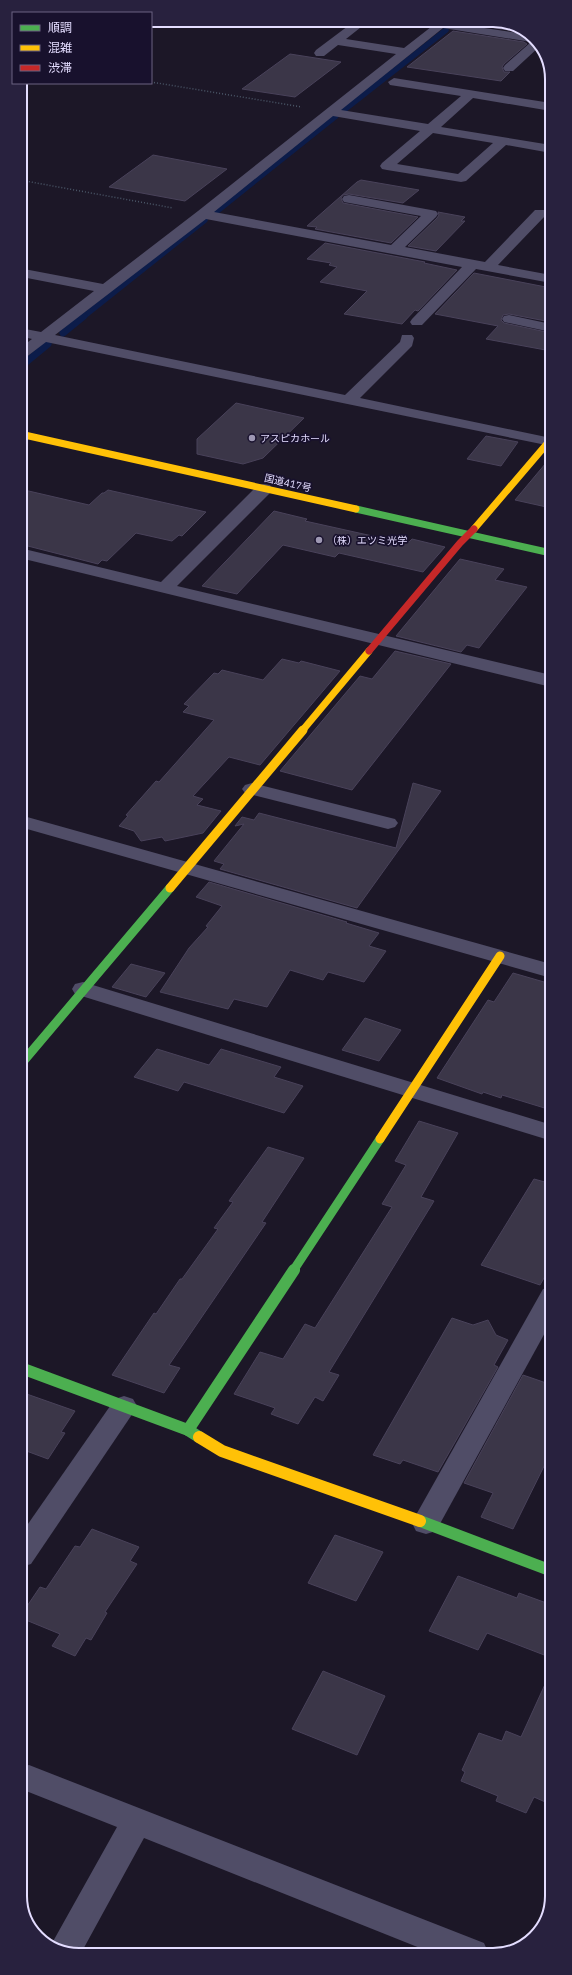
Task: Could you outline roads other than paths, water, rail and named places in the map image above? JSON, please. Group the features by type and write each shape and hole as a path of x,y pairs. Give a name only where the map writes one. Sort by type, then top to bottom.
{"main road":[{"name":"国道417号","path":"27,436 545,552"},
{"path":"27,1057 460,543 470,535 545,447"},
{"path":"188,1430 500,956"},
{"path":"27,1370 188,1430 222,1451 426,1523 545,1567"}],"street":[{"path":"320,53 355,27"},
{"path":"27,350 203,214 438,27"},
{"path":"466,27 523,37"},
{"path":"336,41 406,52"},
{"path":"509,68 533,46"},
{"path":"394,82 545,106"},
{"path":"471,94 388,166 461,178 503,140"},
{"path":"332,112 545,148"},
{"path":"349,199 431,214 394,250"},
{"path":"203,214 545,278"},
{"path":"488,267 540,214"},
{"path":"417,322 473,264"},
{"path":"27,274 105,289"},
{"path":"509,319 545,327"},
{"path":"27,334 545,440"},
{"path":"349,400 406,343 407,338"},
{"path":"165,588 264,489"},
{"path":"27,555 545,680"},
{"path":"252,789 388,823"},
{"path":"27,823 545,969"},
{"path":"83,989 545,1131"},
{"path":"426,1523 545,1309"},
{"path":"27,1547 124,1406"},
{"path":"29,1778 458,1948"},
{"path":"67,1947 137,1821"}],"waterway":[{"path":"344,110 446,30"},
{"path":"216,212 336,116"},
{"path":"83,317 205,220"},
{"path":"63,333 84,316"},
{"path":"27,361 48,344"}],"place":[{"name":"アスピカホール","path":"252,438"},
{"name":"（株）エツミ光学","path":"319,540"}]}
